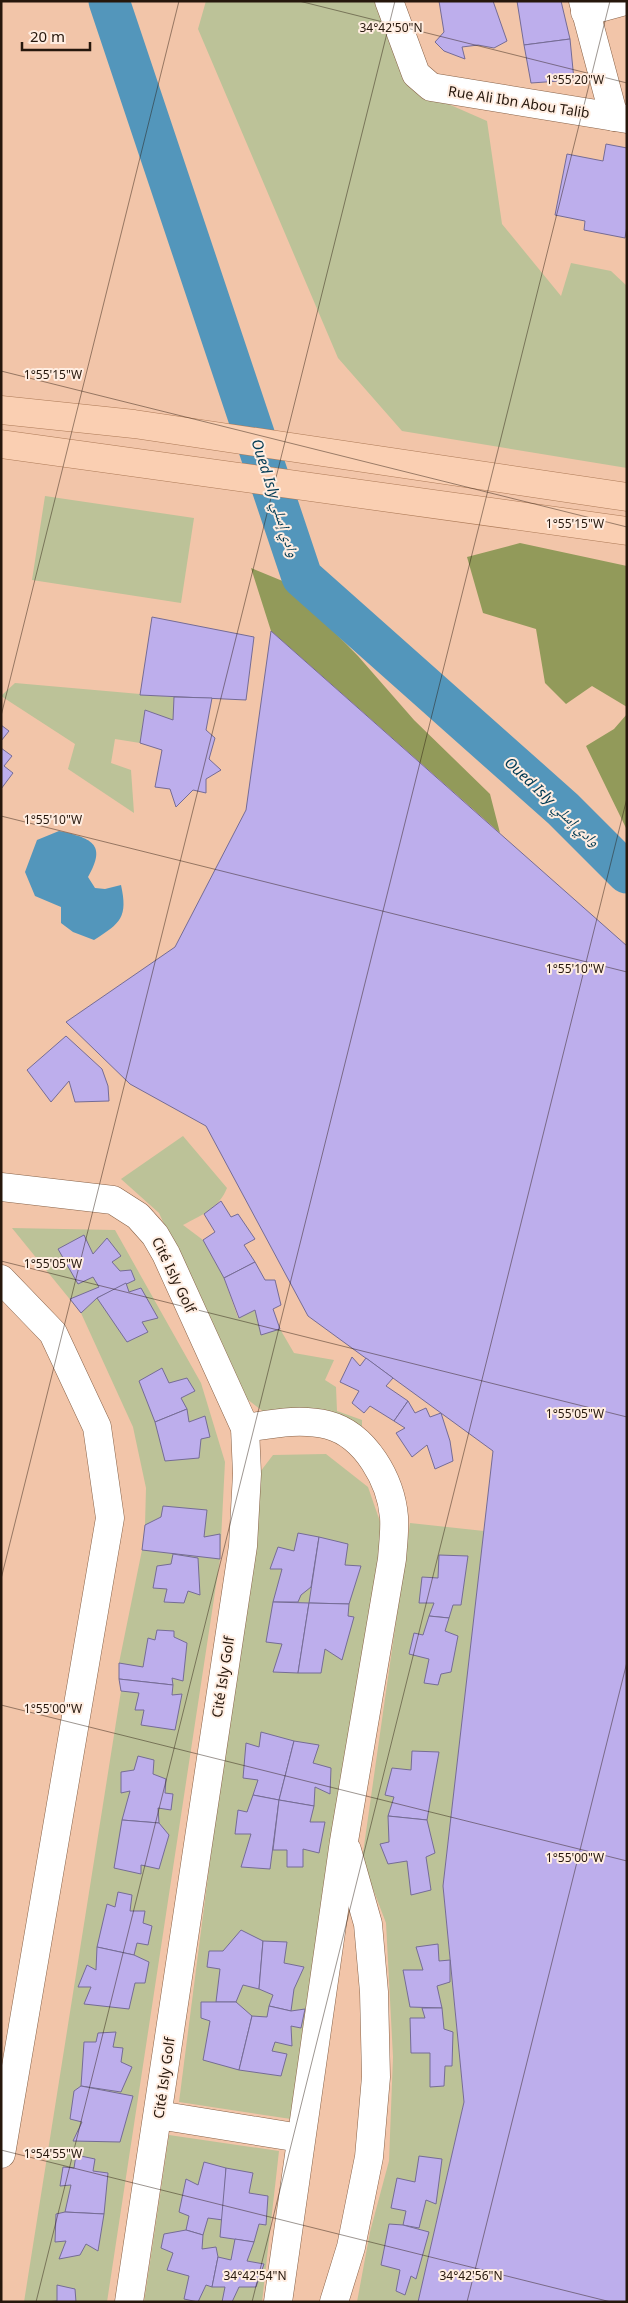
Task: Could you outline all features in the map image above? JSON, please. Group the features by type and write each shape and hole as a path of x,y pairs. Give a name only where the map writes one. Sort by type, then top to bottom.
{"main road":[{"path":"1,410 170,429 627,497"},
{"path":"1,444 627,532"}],"street":[{"name":"Rue Ali Ibn Abou Talib","path":"389,1 416,74 424,83 441,90 621,118"},
{"path":"621,118 584,6 625,1"},
{"name":"Cité Isly Golf","path":"1,1187 113,1200 138,1216 155,1235 166,1254 244,1428 247,1474 243,1546 129,2302"},
{"path":"1,1278 53,1333 97,1427 110,1518 1,2154"},
{"path":"244,1428 282,1422 330,1426 356,1440 373,1458 387,1485 394,1516 392,1559 344,1841 278,2302"},
{"path":"334,2302 351,2247 369,2157 376,2077 374,1992 368,1924 344,1841"},
{"path":"158,2115 300,2138"}],"green space":[{"path":"206,1 382,1 414,89 487,121 502,224 561,296 571,263 611,271 627,286 627,468 402,431 338,358 198,29"},
{"path":"45,496 194,518 181,603 32,580"},
{"path":"520,543 627,566 627,707 592,686 566,704 545,683 536,629 483,613 467,557"},
{"path":"251,568 285,582 358,656 414,720 490,794 500,833 271,631"},
{"path":"15,683 174,697 173,720 145,710 140,743 115,739 111,763 131,770 134,813 68,769 75,744 1,696"},
{"path":"627,714 626,828 586,746 614,729"},
{"path":"183,1136 227,1188 215,1206 183,1225 203,1240 224,1278 238,1318 255,1310 261,1335 280,1329 294,1353 334,1360 325,1380 336,1387 337,1411 362,1420 362,1437 265,1413 243,1396 159,1213 121,1179"},
{"path":"12,1228 115,1230 201,1383 225,1462 220,1559 107,2302 24,2302 121,1691 119,1663 142,1550 146,1488 133,1427 81,1313"},
{"path":"326,1454 368,1487 385,1536 291,2119 179,2102 260,1472 273,1455"},
{"path":"410,1523 484,1531 443,1886 464,2102 418,2302 357,2302 370,2232 389,2161 393,2057 386,1923 362,1860"},
{"path":"169,2135 279,2151 262,2302 144,2302"}],"water":[{"path":"59,831 79,836 93,844 96,849 96,856 94,866 88,877 95,888 105,889 121,885 124,905 123,912 111,929 94,940 73,932 61,923 61,907 35,896 25,872 37,840"}],"building":[{"path":"439,1 493,1 507,41 494,48 478,45 462,47 465,59 444,51 435,42 444,32"},
{"path":"517,1 561,1 570,39 524,45"},
{"path":"570,39 574,80 531,83 524,45"},
{"path":"606,144 627,148 627,226 625,238 584,230 585,221 555,215 567,154 603,161"},
{"path":"152,617 254,637 246,700 140,695"},
{"path":"271,631 627,946 627,2302 418,2302 464,2102 443,1886 493,1451 308,1316 206,1126 130,1084 66,1022 175,947 246,810"},
{"path":"174,697 212,698 206,730 215,738 209,759 221,770 206,779 206,793 193,790 176,807 170,789 155,787 162,750 140,743 145,710 173,720"},
{"path":"1,725 9,731 1,741"},
{"path":"1,748 12,756 4,766 13,773 1,789"},
{"path":"66,1036 102,1069 108,1086 109,1101 75,1102 69,1081 51,1102 27,1070"},
{"path":"221,1201 231,1217 238,1214 255,1239 244,1245 255,1262 224,1278 203,1240 215,1232 204,1214"},
{"path":"84,1235 93,1254 107,1238 121,1256 112,1262 120,1271 131,1270 135,1280 97,1298 81,1313 70,1299 99,1287 93,1277 78,1284 58,1249"},
{"path":"255,1262 265,1280 275,1280 281,1305 273,1309 280,1329 261,1335 255,1310 239,1318 224,1278"},
{"path":"126,1283 129,1292 141,1288 158,1318 142,1322 148,1332 127,1342 97,1298"},
{"path":"352,1357 360,1366 366,1358 393,1378 386,1386 408,1401 394,1421 370,1406 364,1413 352,1403 359,1391 340,1382"},
{"path":"162,1368 169,1383 187,1378 195,1391 181,1398 187,1409 155,1422 139,1381"},
{"path":"408,1401 415,1413 426,1408 430,1417 441,1413 450,1441 453,1461 435,1469 427,1445 412,1457 396,1433 405,1428 394,1421"},
{"path":"187,1409 189,1422 205,1416 210,1437 201,1439 199,1458 165,1461 155,1422"},
{"path":"163,1506 207,1510 204,1537 220,1534 220,1559 142,1550 145,1525 161,1517"},
{"path":"298,1533 319,1537 311,1587 301,1595 298,1602 273,1602 282,1569 270,1569 278,1547 294,1551"},
{"path":"319,1537 348,1544 345,1565 361,1566 349,1604 309,1603"},
{"path":"173,1554 198,1558 200,1595 188,1591 184,1603 164,1602 167,1589 153,1588 157,1566 171,1564"},
{"path":"439,1555 468,1556 461,1605 453,1605 449,1618 429,1616 434,1603 419,1603 422,1577 438,1578"},
{"path":"273,1602 309,1603 298,1673 273,1672 282,1644 266,1642"},
{"path":"309,1603 349,1604 348,1616 354,1617 342,1660 325,1649 321,1673 298,1673"},
{"path":"429,1616 449,1618 445,1631 458,1636 451,1672 441,1674 438,1685 424,1683 429,1659 409,1654 414,1633 423,1635"},
{"path":"157,1630 174,1631 174,1637 187,1643 183,1681 172,1678 173,1685 119,1679 119,1663 143,1667 148,1638 155,1640"},
{"path":"119,1679 173,1685 172,1695 182,1694 175,1730 141,1725 144,1710 135,1710 139,1693 121,1691"},
{"path":"261,1732 294,1741 279,1800 253,1795 258,1780 243,1778 246,1743 259,1747"},
{"path":"294,1741 319,1745 313,1763 331,1768 330,1794 315,1787 314,1806 279,1800"},
{"path":"412,1751 439,1752 427,1820 388,1816 394,1797 385,1795 392,1768 411,1770"},
{"path":"138,1756 154,1760 153,1774 166,1779 165,1793 173,1794 171,1810 158,1808 159,1823 122,1820 130,1791 121,1793 121,1772 134,1770"},
{"path":"253,1795 279,1800 270,1869 241,1867 251,1834 235,1834 238,1810 247,1812"},
{"path":"279,1800 314,1806 310,1822 325,1822 319,1853 303,1849 303,1867 287,1867 287,1850 273,1850"},
{"path":"388,1816 427,1820 435,1853 426,1857 431,1890 411,1895 407,1861 388,1864 380,1844 389,1842"},
{"path":"122,1820 159,1823 169,1835 159,1869 141,1865 141,1874 114,1868"},
{"path":"118,1892 132,1895 130,1911 145,1911 143,1923 152,1926 148,1945 137,1943 134,1955 97,1947 107,1904 115,1907"},
{"path":"241,1930 263,1941 259,1989 243,1985 236,2002 216,2002 220,1969 207,1967 209,1951 223,1951"},
{"path":"263,1941 287,1942 284,1963 304,1967 294,1989 291,2011 269,2006 273,1995 259,1989"},
{"path":"438,1944 439,1961 450,1960 450,1982 437,1986 442,2008 410,2007 403,1970 423,1970 416,1947"},
{"path":"97,1947 134,1955 149,1962 145,1983 135,1983 129,2009 84,2004 91,1987 78,1987 87,1965 96,1970"},
{"path":"201,2002 236,2002 252,2016 239,2070 203,2060 210,2021 201,2018"},
{"path":"269,2006 291,2011 305,2009 301,2028 291,2026 292,2046 275,2042 272,2051 287,2054 281,2076 239,2070 252,2016 267,2017"},
{"path":"422,2008 442,2008 444,2029 453,2032 452,2066 445,2066 444,2086 430,2087 430,2053 411,2053 410,2018 425,2018"},
{"path":"116,2032 113,2047 123,2048 121,2062 132,2067 121,2092 81,2086 84,2042 96,2042 98,2033"},
{"path":"81,2086 133,2096 120,2142 73,2141 82,2122 70,2119 74,2091"},
{"path":"76,2155 95,2159 93,2171 108,2173 104,2214 65,2212 71,2185 60,2186 63,2167 74,2168"},
{"path":"419,2156 442,2159 436,2204 426,2200 419,2228 403,2225 406,2211 391,2208 397,2178 415,2182"},
{"path":"204,2162 226,2168 223,2220 208,2218 203,2235 186,2230 189,2216 179,2212 186,2179 198,2185"},
{"path":"226,2168 253,2173 249,2193 268,2196 266,2225 259,2224 254,2242 220,2237"},
{"path":"65,2212 104,2214 98,2251 86,2244 80,2255 59,2259 66,2241 55,2242 56,2214"},
{"path":"389,2224 403,2225 429,2232 416,2279 411,2276 405,2295 396,2291 400,2270 381,2265"},
{"path":"186,2230 203,2235 202,2249 216,2247 218,2257 212,2287 206,2285 198,2302 184,2299 189,2276 167,2270 173,2253 161,2248 164,2234"},
{"path":"235,2239 254,2242 247,2261 264,2264 256,2287 239,2287 232,2302 222,2302 225,2287 212,2287 218,2257 231,2260"},
{"path":"57,2285 75,2289 76,2302 45,2302 57,2301"}],"waterway":[{"name":"Oued Isly وادي إسلي","path":"109,1 302,577 563,809 627,873"}]}
